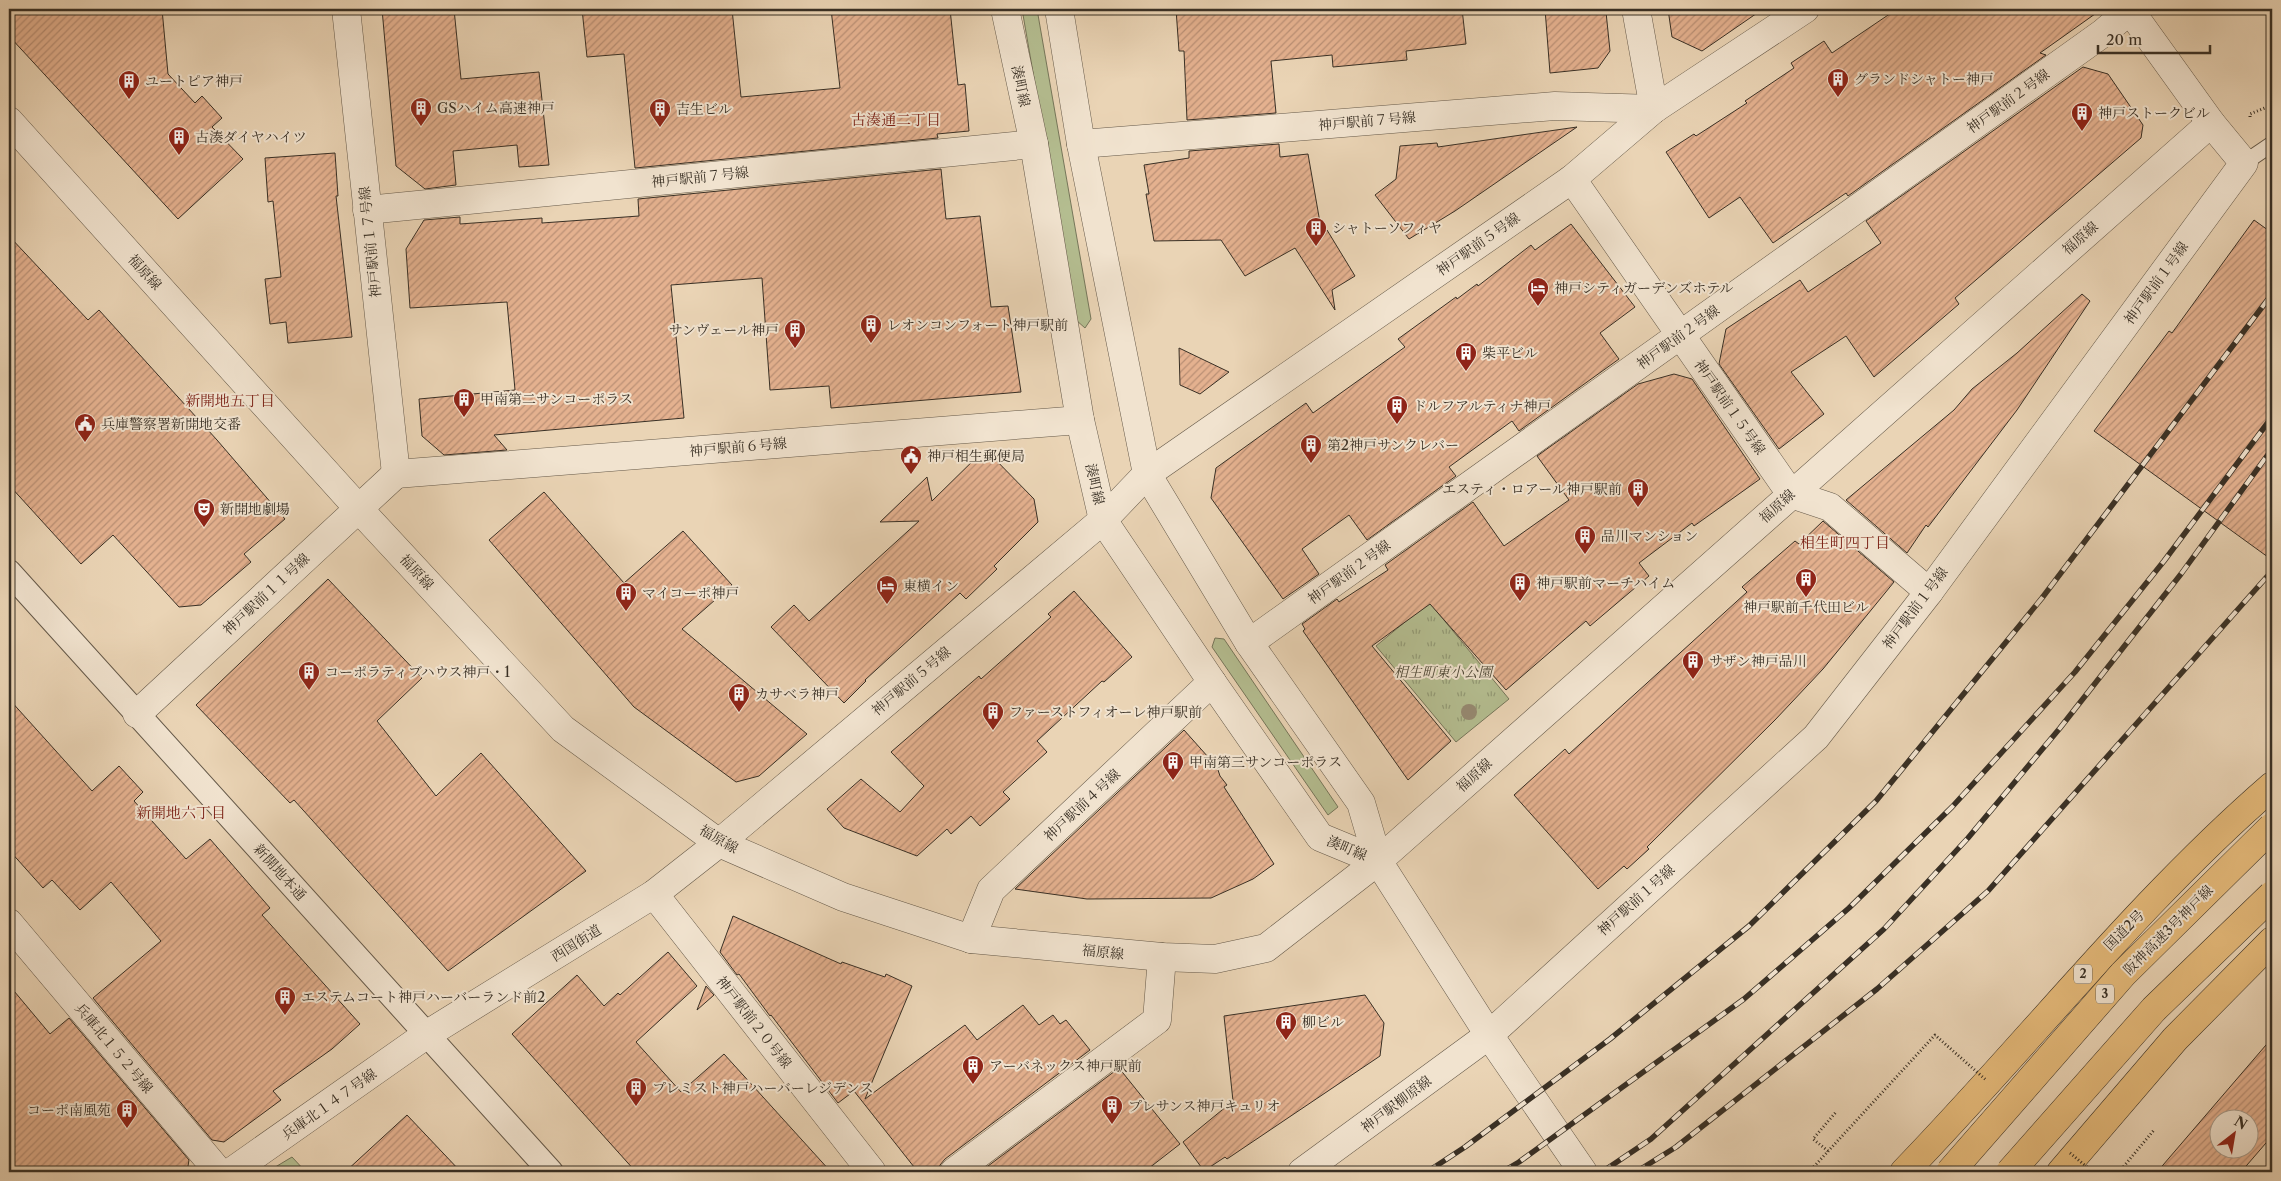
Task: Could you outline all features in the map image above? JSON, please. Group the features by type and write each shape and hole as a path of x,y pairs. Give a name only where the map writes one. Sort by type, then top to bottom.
{"highway":[{"path":"2237,816 2272,769"},
{"name":"国道2号","path":"1904,1172 2101,954 2237,816 2272,786"},
{"name":"阪神高速3号神戸線","path":"1950,1172 2123,974 2272,827"},
{"path":"2010,1172 2154,1009 2272,895"},
{"path":"2062,1159 2175,1039 2272,941"}],"street":[{"name":"神戸駅前１７号線","path":"346,9 396,474"},
{"name":"湊町線","path":"1005,9 1034,144 1080,420 1103,520 1212,682 1320,837 1378,861"},
{"name":"湊町線","path":"1059,9 1081,144 1147,474 1249,643 1361,803 1378,861 1489,1034 1583,1172"},
{"path":"1636,9 1654,109"},
{"name":"神戸駅前５号線","path":"1147,474 1572,179 1654,109 1805,9"},
{"path":"2130,9 2211,123 2244,163"},
{"name":"神戸駅前２号線","path":"1249,643 2095,39 2130,9"},
{"name":"神戸駅前７号線","path":"1081,144 1555,106 1654,109"},
{"name":"福原線","path":"9,121 358,508 563,729 720,843 843,897 971,939 1162,958 1215,959 1266,948 1378,861 2211,123"},
{"name":"神戸駅前７号線","path":"367,210 1034,144"},
{"name":"神戸駅前１号線","path":"1489,1034 1816,736 1929,592 2244,163"},
{"name":"神戸駅前１５号線","path":"1572,179 1790,494"},
{"name":"神戸駅前６号線","path":"396,474 1080,420"},
{"name":"神戸駅前１１号線","path":"137,714 396,474"},
{"path":"1103,520 1147,474"},
{"path":"1790,494 1830,507 1929,592"},
{"name":"神戸駅前５号線","path":"720,843 1103,520"},
{"name":"新開地本通","path":"9,572 551,1172"},
{"name":"神戸駅前４号線","path":"971,939 992,890 1212,682"},
{"name":"西国街道","path":"426,1035 654,894 720,843"},
{"name":"神戸駅前２０号線","path":"654,894 872,1172"},
{"name":"兵庫北１５２号線","path":"9,923 219,1172"},
{"path":"954,1172 1157,1020 1162,958"},
{"name":"神戸駅柳原線","path":"1302,1172 1489,1034"},
{"name":"兵庫北１４７号線","path":"231,1172 426,1035"}],"lane":[{"path":"2244,163 2272,144"}],"path":[{"path":"1809,1172 1935,1035 1988,1081"},
{"path":"1828,1151 1813,1139 1836,1112"},
{"path":"2119,1172 2154,1130"},
{"path":"2062,1159 2093,1172"}],"green space":[{"path":"1022,9 1037,9 1091,319 1085,328 1076,320"},
{"name":"相生町東小公園","path":"1429,602 1509,699 1456,742 1376,646"},
{"path":"1215,638 1224,639 1338,807 1328,815 1212,647"},
{"path":"292,1157 306,1172 267,1172"}],"building":[{"path":"9,9 162,9 168,74 195,103 202,96 222,118 212,127 243,159 178,219 9,36"},
{"path":"382,9 454,9 461,79 539,72 549,165 519,167 517,145 453,151 456,185 425,189 396,166"},
{"path":"582,9 732,9 741,97 840,88 831,9 950,9 958,85 965,84 969,131 937,134 938,138 635,168 624,54 587,57"},
{"path":"1176,9 1462,9 1466,44 1406,51 1407,60 1333,67 1332,55 1271,61 1276,113 1187,120 1184,51 1179,51"},
{"path":"1545,9 1583,9 1584,14 1606,12 1610,51 1598,68 1550,73"},
{"path":"1668,9 1763,9 1702,51 1672,37"},
{"path":"1897,9 2102,9 2040,53 2046,55 1848,196 1846,193 1773,243 1740,197 1709,218 1666,152 1694,134 1696,136 1747,103 1745,101 1794,68 1791,63 1824,41 1832,53"},
{"path":"2083,67 2108,74 2143,125 2141,138 1955,298 1959,304 1874,377 1846,336 1791,372 1824,414 1779,449 1719,364 1726,329 1800,280 1808,292 1881,243 1866,221"},
{"path":"1577,127 1455,211 1409,239 1375,195 1396,179 1400,146 1437,143 1438,147"},
{"path":"1279,144 1280,157 1308,154 1322,234 1327,230 1355,276 1332,290 1335,310 1295,248 1245,276 1221,240 1154,241 1146,194 1149,194 1144,165 1189,158 1189,151"},
{"path":"335,153 338,196 336,196 352,337 288,343 286,322 270,324 265,279 281,277 273,201 268,202 265,158"},
{"path":"941,169 946,219 980,216 991,307 1008,306 1021,392 831,408 829,386 770,390 762,278 671,285 684,418 494,435 507,450 444,455 422,436 419,399 515,390 507,302 410,308 406,249 424,220 460,217 460,224 542,218 542,223 639,216 638,199"},
{"path":"2254,220 2272,233 2272,560 2094,431 2169,331 2172,333"},
{"path":"1571,224 1635,307 1600,333 1619,359 1519,431 1512,421 1449,467 1456,476 1367,540 1349,515 1302,549 1319,574 1283,599 1211,498 1216,468 1306,403 1313,413 1405,347 1398,339 1456,297 1457,299 1477,284 1478,286 1531,245 1535,250"},
{"path":"9,236 88,320 99,310 217,440 285,519 244,554 251,562 201,605 179,607 113,535 81,564 9,485"},
{"path":"2082,294 2090,301 2017,410 1928,527 1926,525 1907,553 1846,500 1954,410 1972,389 2017,353"},
{"path":"1179,348 1229,372 1200,394 1180,385"},
{"path":"1674,374 1692,379 1760,479 1694,526 1692,523 1639,563 1649,576 1590,626 1586,621 1506,690 1430,604 1372,646 1451,741 1408,780 1303,631 1305,629 1302,624 1337,599 1339,602 1388,570 1385,565 1473,502 1504,546 1569,500 1537,456 1638,384"},
{"path":"985,449 1034,499 1038,522 994,566 997,569 966,599 960,593 865,680 844,703 771,627 794,605 809,621 919,521 880,522 927,477 932,501"},
{"name":"マイコーポ神戸","path":"544,492 624,583 683,531 732,585 682,629 807,734 759,776 736,782 634,707 489,540"},
{"path":"1823,521 1894,582 1823,669 1775,720 1647,847 1649,849 1627,869 1624,866 1598,889 1514,795 1565,749 1569,754 1747,592 1742,587 1795,541 1799,544"},
{"path":"328,579 422,678 377,721 436,796 481,753 586,871 448,971 294,800 290,803 196,705"},
{"path":"1074,591 1132,657 1104,682 1102,681 1037,741 1047,752 1003,792 1010,799 980,826 971,816 951,834 947,829 917,856 844,828 827,809 861,779 900,812 924,786 891,752 979,676 981,679 1051,617 1048,614"},
{"path":"9,699 92,791 119,766 143,792 134,801 186,859 210,839 270,908 262,915 360,1024 332,1049 273,1091 281,1100 224,1142 212,1140 93,998 161,941 111,882 80,910 52,880 43,888 9,850"},
{"path":"1184,730 1217,767 1220,776 1227,785 1224,787 1274,864 1253,879 1211,898 1087,899 1015,889"},
{"path":"733,916 841,964 842,962 885,977 886,974 912,986 865,1099 965,1025 977,1040 1023,1005 1039,1025 1053,1015 1060,1024 1066,1020 1090,1050 945,1159 940,1165 939,1172 918,1172 854,1091 838,1103 720,952"},
{"name":"プレミスト神戸ハーバーレジデンス","path":"668,952 697,986 636,1042 681,1092 724,1054 831,1172 636,1172 512,1034 577,975 604,1006 618,993 620,995"},
{"path":"9,985 50,1034 69,1018 189,1160 187,1172 9,1172"},
{"path":"706,986 714,995 697,1010"},
{"path":"1365,995 1384,1023 1380,1056 1227,1159 1225,1157 1204,1171 1183,1142 1233,1101 1224,1016"},
{"path":"2272,1038 2272,1136 2258,1152 2258,1108 2212,1108"},
{"name":"プレサンス神戸キュリオ","path":"1119,1068 1180,1144 1144,1172 980,1172"},
{"path":"2208,1113 2208,1158 2253,1158 2241,1172 2157,1172"},
{"path":"407,1115 461,1172 345,1172"}],"railway":[{"path":"1427,1172 1465,1147 1610,1039 1749,926 1876,801 2042,598 2272,294"},
{"path":"1502,1172 1519,1162 1744,999 1849,908 1952,807 2075,672 2164,561 2272,417"},
{"path":"1602,1172 1651,1139 1884,929 1968,838 2060,728 2181,574 2272,449"},
{"path":"1636,1172 1676,1147 1877,989 1988,891 2272,571"}],"place":[{"name":"グランドシャトー神戸","path":"1838,98"},
{"name":"ユートピア神戸","path":"129,100"},
{"name":"GSハイム高速神戸","path":"421,127"},
{"name":"吉生ビル","path":"660,128"},
{"name":"神戸ストークビル","path":"2082,132"},
{"name":"古湊ダイヤハイツ","path":"179,156"},
{"name":"シャトーソフィヤ","path":"1316,247"},
{"name":"神戸シティガーデンズホテル","path":"1538,307"},
{"name":"レオンコンフォート神戸駅前","path":"871,344"},
{"name":"サンヴェール神戸","path":"795,349"},
{"name":"柴平ビル","path":"1466,372"},
{"name":"甲南第二サンコーポラス","path":"464,418"},
{"name":"ドルフアルティナ神戸","path":"1397,425"},
{"name":"兵庫警察署新開地交番","path":"85,443"},
{"name":"第2神戸サンクレバー","path":"1311,464"},
{"name":"神戸相生郵便局","path":"911,475"},
{"name":"エスティ・ロアール神戸駅前","path":"1638,508"},
{"name":"新開地劇場","path":"204,528"},
{"name":"品川マンション","path":"1585,555"},
{"name":"神戸駅前千代田ビル","path":"1806,598"},
{"name":"神戸駅前マーチハイム","path":"1520,602"},
{"name":"東横イン","path":"887,605"},
{"name":"マイコーポ神戸","path":"626,612"},
{"name":"サザン神戸品川","path":"1693,680"},
{"name":"コーポラティブハウス神戸・1","path":"309,691"},
{"name":"カサベラ神戸","path":"739,713"},
{"name":"ファーストフィオーレ神戸駅前","path":"993,731"},
{"name":"甲南第三サンコーポラス","path":"1173,781"},
{"name":"エステムコート神戸ハーバーランド前2","path":"285,1016"},
{"name":"柳ビル","path":"1286,1041"},
{"name":"アーバネックス神戸駅前","path":"973,1085"},
{"name":"プレミスト神戸ハーバーレジデンス","path":"636,1107"},
{"name":"プレサンス神戸キュリオ","path":"1112,1125"},
{"name":"コーポ南風苑","path":"127,1129"}],"district":[{"name":"古湊通二丁目","path":"896,120"},
{"name":"新開地五丁目","path":"230,401"},
{"name":"相生町四丁目","path":"1845,543"},
{"name":"新開地六丁目","path":"181,813"}]}
